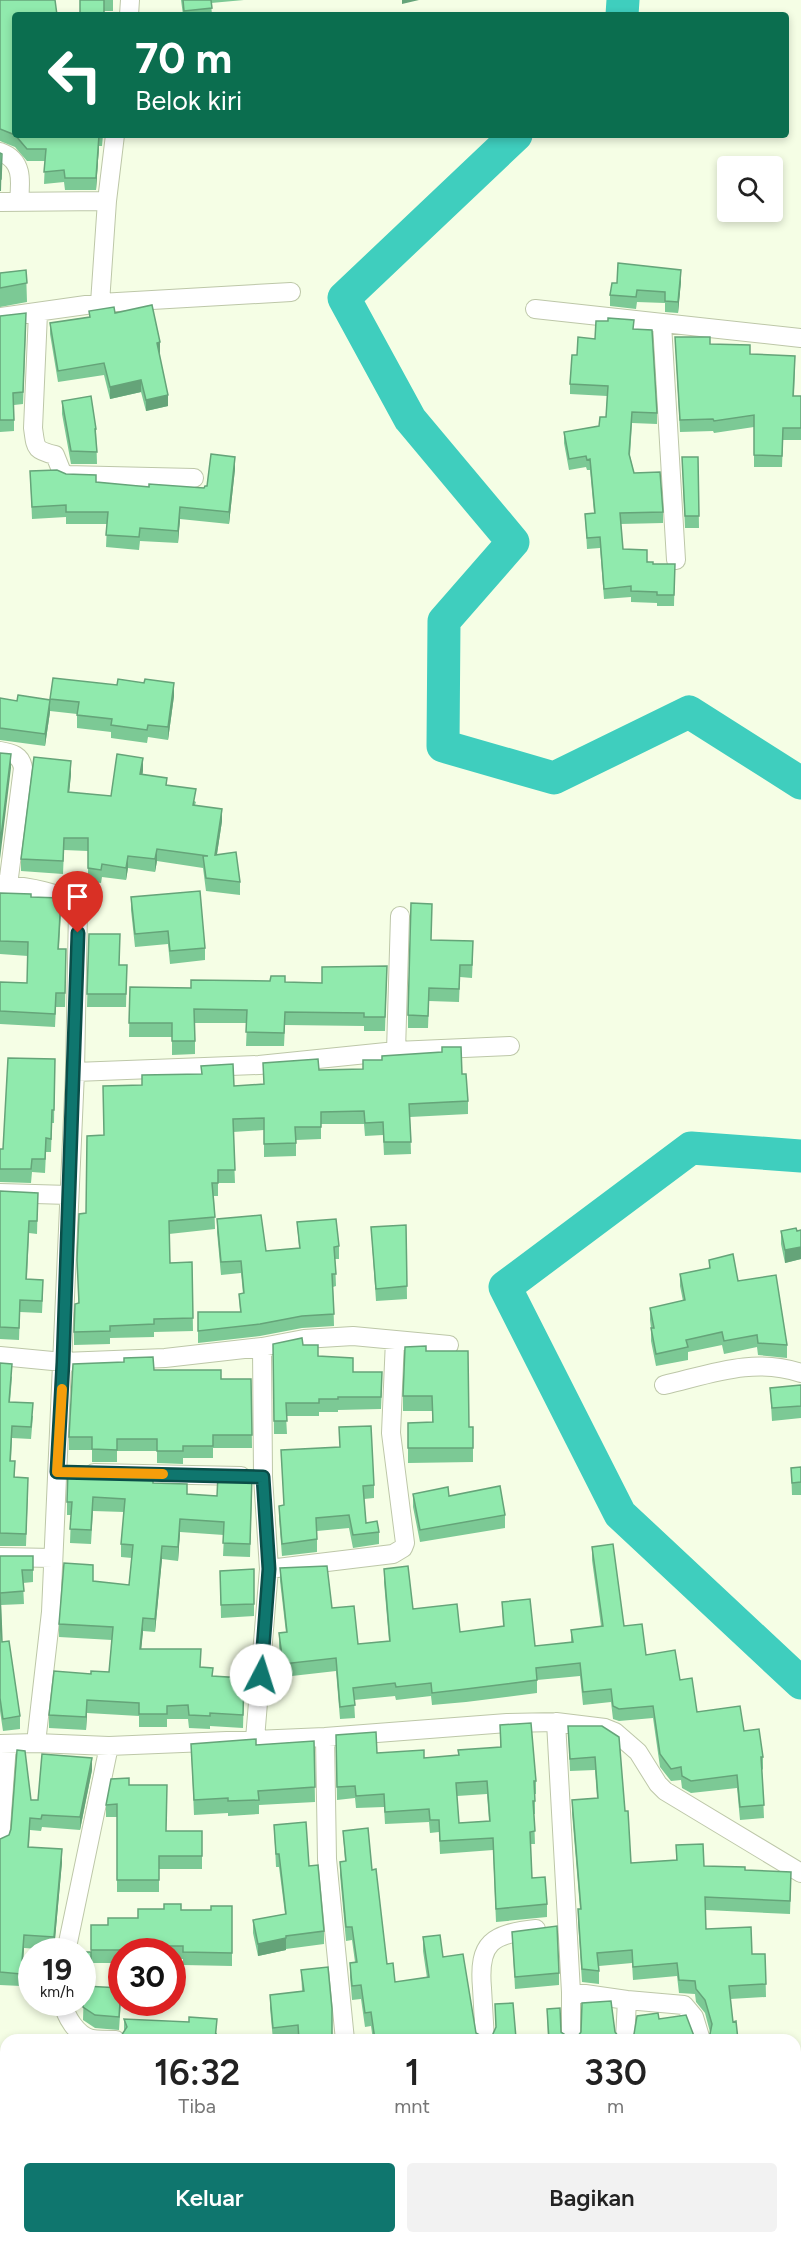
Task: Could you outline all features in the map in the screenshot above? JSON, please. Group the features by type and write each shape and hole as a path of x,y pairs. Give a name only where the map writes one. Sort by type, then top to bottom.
{"street":[{"path":"100,303 107,201 115,138"},
{"path":"0,153 7,155 21,174 19,201"},
{"path":"0,202 107,201"},
{"path":"0,317 100,303 291,292"},
{"path":"535,309 801,338"},
{"path":"38,313 33,428 35,446 38,450 55,455 61,470 66,475 194,478"},
{"path":"662,324 676,560"},
{"path":"0,751 13,753 19,757 23,768 4,885 53,894 71,900 78,910 75,1072 51,1612 36,1743"},
{"path":"396,1051 400,916"},
{"path":"75,1072 259,1065 396,1051 510,1046"},
{"path":"0,1193 69,1196"},
{"path":"0,1356 63,1362 165,1358 262,1347 304,1339 353,1336 449,1345"},
{"path":"269,1569 393,1554 403,1548 405,1543 391,1433 395,1340"},
{"path":"255,1739 269,1569 263,1477 262,1347"},
{"path":"664,1385 750,1366 776,1366 801,1373"},
{"path":"57,1472 263,1477"},
{"path":"0,1557 53,1558"},
{"path":"556,1722 571,1992 571,2034"},
{"path":"0,1841 3,1744 109,1746 325,1737 507,1723 556,1722 604,1728 615,1732 638,1752 665,1791 801,1873"},
{"path":"325,1737 327,1859 344,2034"},
{"path":"69,1938 109,1746"},
{"path":"485,2034 481,1960 490,1944 509,1933 567,1926"},
{"path":"571,1992 684,2005 694,2017 699,2034"},
{"path":"625,2034 627,2000"},
{"path":"68,2016 82,2034"}],"building":[{"path":"0,0 55,0 57,12 12,12 12,134 0,129"},
{"path":"80,0 104,0 104,12 80,12"},
{"path":"183,0 211,0 212,8 184,11"},
{"path":"18,138 99,138 96,178 65,178 64,170 44,172 46,149 27,149"},
{"path":"0,153 2,154 1,179 0,179"},
{"path":"618,263 681,270 678,302 665,301 665,292 637,290 636,297 610,295 612,283 617,283"},
{"path":"26,270 27,283 0,288 0,273"},
{"path":"152,305 168,395 146,400 141,380 110,387 104,363 58,371 50,323 90,317 89,311 114,307 115,313"},
{"path":"26,313 23,392 13,393 14,420 0,420 0,316"},
{"path":"608,318 634,320 633,329 652,330 657,413 632,412 629,454 634,473 660,472 663,512 620,513 623,549 647,550 647,562 653,562 653,564 675,564 674,595 631,591 631,586 604,589 600,537 587,538 585,514 595,513 590,459 587,460 586,456 569,459 564,432 599,426 600,417 606,417 608,386 570,384 572,355 577,355 578,337 595,339 596,321 608,321"},
{"path":"675,337 710,337 710,344 750,345 750,354 795,356 793,396 801,396 801,428 783,428 782,456 754,455 754,415 714,421 713,419 680,420"},
{"path":"91,396 97,452 71,451 62,401"},
{"path":"211,454 235,457 229,512 180,507 178,531 140,528 139,537 106,535 108,512 66,512 66,505 32,507 30,471 57,470 66,474 96,475 96,482 149,487 149,484 204,488 207,486"},
{"path":"682,457 698,457 699,516 685,516"},
{"path":"53,678 117,685 118,679 144,683 145,679 174,683 168,727 148,725 147,730 111,725 112,719 77,715 79,702 50,699"},
{"path":"18,695 50,700 45,734 0,728 0,698 17,701"},
{"path":"0,753 11,754 0,845"},
{"path":"117,754 143,758 140,774 167,778 166,785 196,789 193,805 222,809 215,855 236,852 240,882 206,878 203,856 208,856 157,849 155,859 128,856 126,868 102,864 101,870 88,868 88,838 64,838 63,861 21,859 34,757 71,761 68,792 111,796"},
{"path":"200,891 205,948 170,951 168,931 135,934 131,897"},
{"path":"0,893 61,898 58,949 66,949 65,993 56,993 55,1014 0,1011 0,982 27,983 28,942 0,941"},
{"path":"411,903 432,904 431,940 473,941 472,965 460,965 459,989 429,988 428,1016 408,1015"},
{"path":"89,934 120,934 119,965 127,965 126,994 87,994"},
{"path":"387,966 385,1017 364,1017 364,1013 285,1012 284,1033 246,1032 247,1010 194,1009 195,1041 172,1041 172,1023 129,1023 130,987 191,988 191,980 270,981 271,976 285,976 285,982 322,983 322,967"},
{"path":"442,1047 461,1047 462,1074 466,1074 468,1101 409,1104 411,1142 384,1142 383,1122 365,1123 364,1111 321,1112 321,1127 295,1127 296,1143 264,1144 264,1118 233,1119 235,1170 218,1170 218,1183 212,1183 215,1217 169,1221 170,1263 192,1262 193,1318 154,1319 154,1324 110,1326 110,1331 74,1332 75,1304 79,1303 77,1260 79,1214 86,1213 87,1136 104,1135 103,1086 142,1085 142,1075 202,1074 201,1066 233,1064 234,1086 264,1084 263,1063 318,1059 319,1070 363,1069 363,1060 382,1060 382,1056 442,1052"},
{"path":"8,1058 55,1059 51,1139 46,1138 45,1159 32,1159 31,1169 0,1169"},
{"path":"0,1191 38,1193 37,1221 29,1221 26,1279 43,1280 42,1301 20,1300 19,1328 0,1327"},
{"path":"261,1215 266,1251 300,1248 297,1222 336,1219 339,1246 334,1247 336,1274 332,1274 334,1314 302,1316 260,1324 198,1331 198,1312 241,1312 239,1294 244,1293 241,1261 221,1262 217,1219"},
{"path":"406,1225 407,1286 376,1289 371,1227"},
{"path":"796,1228 797,1231 801,1230 801,1247 785,1250 781,1231"},
{"path":"733,1254 738,1281 776,1275 787,1345 758,1343 757,1335 724,1341 722,1332 686,1340 688,1347 656,1354 650,1308 685,1300 680,1274 710,1268 709,1260"},
{"path":"302,1338 303,1345 318,1345 318,1356 353,1358 353,1372 382,1372 381,1397 338,1397 338,1399 319,1399 319,1403 286,1403 287,1421 274,1421 273,1344"},
{"path":"426,1346 426,1351 468,1351 469,1427 473,1427 473,1448 408,1448 408,1423 433,1422 432,1396 403,1396 405,1347"},
{"path":"153,1357 154,1370 221,1370 221,1379 251,1379 252,1435 213,1435 213,1446 183,1446 183,1451 157,1451 157,1439 117,1439 117,1450 92,1449 92,1437 69,1437 73,1364 124,1362 124,1358"},
{"path":"0,1363 12,1364 9,1402 33,1403 31,1427 12,1426 10,1461 15,1461 14,1477 28,1478 26,1534 0,1533"},
{"path":"801,1385 801,1406 772,1408 770,1388"},
{"path":"371,1426 374,1485 363,1486 366,1523 377,1521 379,1532 353,1535 349,1515 316,1518 317,1539 282,1544 279,1506 284,1505 281,1450 340,1447 339,1427"},
{"path":"801,1467 801,1482 792,1483 791,1468"},
{"path":"68,1470 117,1472 117,1475 121,1477 153,1479 153,1483 187,1484 187,1494 217,1496 218,1474 252,1475 250,1544 223,1543 224,1522 180,1519 178,1547 162,1546 155,1619 143,1618 140,1649 201,1649 200,1667 213,1668 212,1676 244,1678 243,1715 210,1713 210,1716 189,1715 188,1705 167,1706 167,1714 139,1714 139,1703 87,1700 86,1717 49,1715 54,1671 91,1674 91,1671 109,1672 113,1627 59,1624 64,1563 93,1565 93,1581 129,1585 133,1545 121,1544 125,1499 93,1497 91,1530 70,1529 72,1502 67,1502"},
{"path":"500,1486 505,1515 420,1530 413,1494 448,1487 449,1496"},
{"path":"613,1544 624,1626 642,1624 646,1655 675,1650 680,1680 692,1678 697,1712 740,1706 744,1731 759,1729 763,1757 761,1757 764,1805 740,1807 737,1775 691,1781 682,1776 681,1767 671,1769 660,1754 653,1706 619,1709 613,1706 611,1689 583,1692 580,1663 536,1668 537,1680 432,1693 431,1683 396,1687 395,1683 353,1688 355,1705 340,1707 336,1658 283,1664 279,1633 287,1632 280,1568 327,1566 332,1608 354,1606 358,1644 390,1641 384,1569 408,1566 413,1609 457,1604 460,1632 504,1626 502,1602 530,1599 535,1646 573,1642 571,1630 603,1626 592,1547"},
{"path":"0,1556 33,1556 33,1570 22,1570 24,1591 0,1593"},
{"path":"254,1569 254,1604 221,1605 220,1571"},
{"path":"0,1593 2,1642 9,1641 20,1716 3,1719 0,1698"},
{"path":"531,1723 536,1781 534,1781 535,1801 533,1801 535,1831 530,1832 532,1878 545,1877 547,1904 496,1909 493,1838 440,1841 439,1820 430,1820 429,1809 385,1812 384,1794 356,1796 355,1786 337,1787 336,1735 376,1732 377,1753 424,1750 424,1758 459,1755 458,1750 501,1747 500,1725","holes":["487,1781 490,1821 459,1823 456,1783"]},
{"path":"568,1726 602,1726 619,1737 625,1811 628,1811 631,1863 677,1860 676,1845 703,1844 704,1866 745,1867 745,1870 791,1872 790,1901 705,1897 706,1929 751,1927 752,1954 765,1954 766,1984 729,1986 733,2022 736,2021 737,2034 710,2034 712,2024 705,2000 696,1989 695,1981 679,1980 677,1963 633,1967 632,1950 597,1953 599,1971 582,1969 578,1909 581,1909 572,1800 598,1798 595,1757 570,1759"},
{"path":"256,1739 256,1745 314,1741 315,1787 258,1791 259,1800 228,1801 228,1798 194,1800 191,1744"},
{"path":"17,1750 25,1751 31,1800 38,1800 42,1754 92,1758 80,1817 42,1815 41,1819 30,1818 28,1847 62,1849 54,1937 24,1935 24,1938 18,1938 18,1974 0,1972 0,1839 9,1835"},
{"path":"129,1778 129,1785 167,1785 166,1831 202,1831 202,1856 159,1856 159,1880 117,1880 117,1804 106,1805 111,1779"},
{"path":"306,1822 309,1866 318,1865 324,1931 286,1936 286,1938 258,1944 253,1920 286,1914 279,1854 276,1854 274,1825"},
{"path":"368,1828 372,1870 376,1869 387,1964 393,1963 395,1982 429,1977 423,1937 440,1935 443,1957 463,1954 478,2034 374,2034 371,2012 365,2013 361,1985 352,1986 350,1963 357,1962 352,1927 346,1927 340,1862 346,1861 343,1831"},
{"path":"164,1904 181,1904 181,1910 211,1910 211,1906 232,1906 232,1953 186,1952 186,1938 108,1938 108,1950 96,1950 96,1938 91,1938 91,1925 108,1925 108,1918 138,1918 138,1909 164,1909"},
{"path":"557,1926 559,1973 515,1977 512,1932"},
{"path":"328,1967 332,2034 299,2034 298,2025 273,2028 270,1995 304,1991 301,1970"},
{"path":"96,1987 108,1987 108,2016 119,2017 96,2015"},
{"path":"611,2001 617,2034 579,2034 582,2003"},
{"path":"513,2003 516,2034 493,2034 496,2027 495,2004"},
{"path":"560,2008 561,2032 564,2034 549,2034 547,2009"},
{"path":"658,2013 659,2019 686,2015 693,2034 634,2034 637,2016"},
{"path":"189,2017 217,2019 216,2034 122,2034 127,2027 124,2019 189,2022"}],"waterway":[{"path":"622,12 623,0"},
{"path":"513,138 344,298 410,419 513,542 444,621 443,746 554,778 689,712 801,783"},
{"path":"801,1156 691,1148 505,1287 620,1514 801,1683"}],"slow traffic":[{"path":"62,1389 57,1472 163,1474"}],"route":[{"path":"78,933 75,1072 57,1472 263,1477 269,1569 261,1675"}]}
